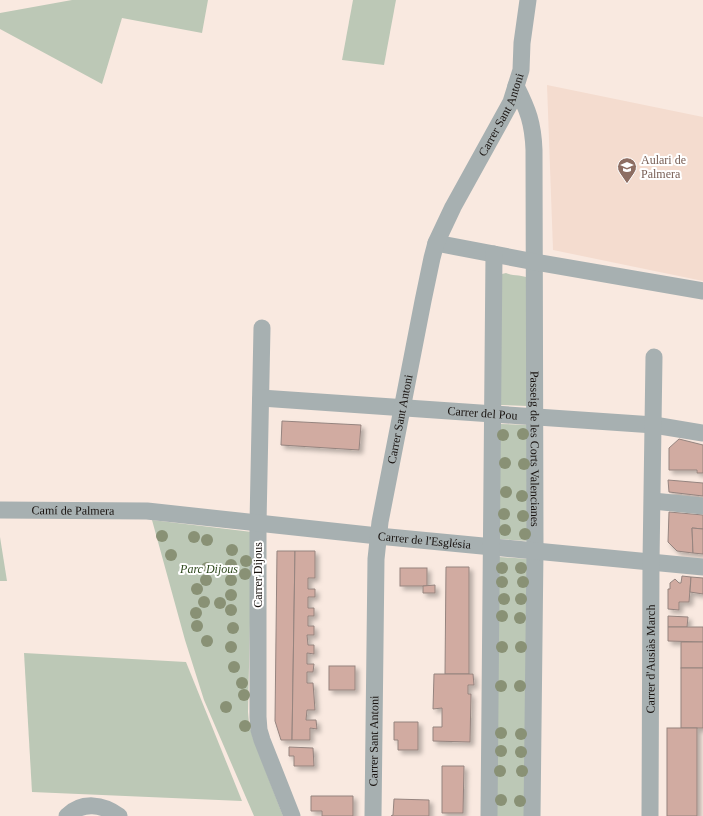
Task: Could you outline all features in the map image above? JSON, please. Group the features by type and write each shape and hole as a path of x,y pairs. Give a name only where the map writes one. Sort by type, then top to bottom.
{"street":[{"name":"Carrer Sant Antoni","path":"373,816 376,559 378,536 423,301 436,243 452,207 511,102 521,70 522,43 528,0"},
{"name":"Passeig de les Corts Valencianes","path":"516,86 527,107 532,122 534,136 535,550 532,816"},
{"path":"436,243 703,291"},
{"path":"489,816 494,254"},
{"name":"Carrer Dijous","path":"262,328 258,523 258,717 259,730 292,816"},
{"name":"Carrer d'Ausiàs March","path":"650,816 651,562 654,357"},
{"name":"Carrer del Pou","path":"261,398 654,424 703,432"},
{"path":"653,501 703,506"},
{"name":"Camí de Palmera","path":"0,510 147,511"},
{"name":"Carrer de l'Església","path":"147,511 378,536 703,567"},
{"path":"67,816 79,807 92,805 110,809 119,816"}],"shaded area":[{"name":"Aulari de Palmera","path":"547,85 703,117 703,281 553,250"}],"green space":[{"path":"72,0 208,0 202,33 122,18 102,84 0,29 0,13"},
{"path":"353,0 396,0 384,65 342,60"},
{"path":"506,273 528,278 527,406 500,405 501,276 502,274"},
{"path":"500,424 529,425 528,541 498,539"},
{"name":"Parc Dijous","path":"152,520 252,532 249,723 253,738 283,816 254,816 204,700 185,640"},
{"path":"0,537 7,581 0,581"},
{"path":"499,557 528,559 525,816 495,816"},
{"path":"24,653 186,662 242,801 32,792"}],"building":[{"path":"282,421 361,425 359,450 281,445"},
{"path":"679,439 703,445 703,473 697,473 697,470 669,470 669,448"},
{"path":"668,480 703,483 703,496 669,492"},
{"path":"669,512 703,515 703,529 692,528 693,553 677,551 668,542"},
{"path":"692,528 703,529 703,554 693,553"},
{"path":"277,551 295,551 292,740 281,740 275,721"},
{"path":"295,551 315,551 315,578 308,578 308,589 315,589 315,597 308,597 308,608 314,608 314,616 308,616 308,626 314,626 314,635 307,635 308,645 314,645 314,654 307,653 307,664 314,664 313,672 307,672 307,683 313,683 315,710 307,710 306,720 316,720 317,729 310,728 310,740 292,740"},
{"path":"446,567 469,567 469,674 445,674"},
{"path":"400,568 427,568 427,586 400,586"},
{"path":"682,576 691,577 689,602 679,602 679,610 668,609 668,589 670,589 670,583 675,579 681,583"},
{"path":"691,577 703,578 703,594 690,592"},
{"path":"435,585 435,593 423,593 423,586"},
{"path":"668,616 688,617 687,627 668,627"},
{"path":"668,627 703,627 703,642 668,641"},
{"path":"681,642 703,642 703,668 681,668"},
{"path":"329,666 355,666 355,690 329,690"},
{"path":"681,668 703,668 703,728 681,728"},
{"path":"434,674 473,674 474,685 468,685 468,694 471,694 470,742 433,741 433,727 442,727 442,708 433,709"},
{"path":"394,722 418,722 418,750 398,750 398,740 394,740"},
{"path":"667,728 697,728 697,816 667,816"},
{"path":"289,747 313,748 314,766 294,766 294,756 289,756"},
{"path":"442,766 464,766 463,813 442,813"},
{"path":"311,796 353,796 353,816 322,816 322,811 311,811"},
{"path":"394,799 429,800 429,816 391,816 393,815"}],"place":[{"name":"Aulari de Palmera","path":"627,184"}]}
